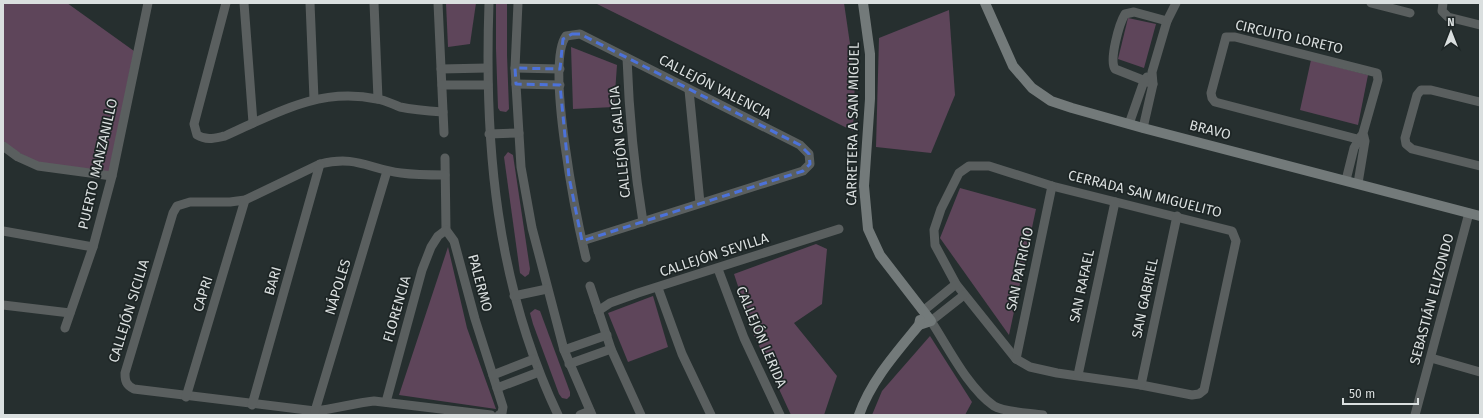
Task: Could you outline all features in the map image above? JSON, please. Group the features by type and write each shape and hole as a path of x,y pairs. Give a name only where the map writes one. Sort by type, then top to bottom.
{"main road":[{"name":"CARRETERA A SAN MIGUEL","path":"863,3 870,54 870,99 864,186 868,228 880,255 931,321"},
{"name":"BRAVO","path":"985,3 1013,66 1032,88 1051,101 1143,128 1480,216"},
{"path":"859,415 869,393 894,356 919,325 923,311"},
{"path":"919,325 931,321"}],"street":[{"path":"139,3 147,6"},
{"path":"226,3 194,124 194,130 197,135 203,139 225,136 253,123 314,99 352,96 378,99 421,111 443,112"},
{"path":"244,3 253,123"},
{"path":"310,3 314,99"},
{"path":"374,3 378,99"},
{"path":"438,3 444,133"},
{"path":"489,3 486,68 488,85 489,134 498,217 514,296 534,359 558,415"},
{"path":"518,3 516,84 524,182 532,228 564,350 591,413 580,415"},
{"path":"1143,128 1153,84 1152,72 1167,21 1176,3"},
{"path":"1372,3 1397,6 1410,13"},
{"path":"1443,3 1442,10 1448,17 1480,25"},
{"name":"PUERTO MANZANILLO","path":"65,328 93,247 112,176 147,6"},
{"path":"1153,84 1115,69 1113,66 1113,55 1123,16 1134,12 1167,21"},
{"name":"CALLEJÓN VALENCIA","path":"582,241 803,171 810,164 809,154 800,145 580,34 566,36 562,43 560,85 569,177 582,241 586,258"},
{"name":"CIRCUITO LORETO","path":"1226,37 1235,37 1376,72 1378,74 1378,80 1362,138 1228,106 1214,100 1211,93 1226,37"},
{"name":"CALLEJÓN GALICIA","path":"627,58 629,114 643,222"},
{"path":"441,69 486,68"},
{"path":"516,68 560,69"},
{"path":"1129,124 1144,81 1152,72"},
{"path":"516,84 560,85"},
{"path":"442,85 488,85"},
{"path":"689,90 700,203"},
{"path":"1480,102 1430,90 1421,90 1417,95 1405,138 1406,144 1412,149 1480,166"},
{"path":"489,134 519,133"},
{"path":"1346,180 1362,138"},
{"path":"1358,183 1362,138"},
{"path":"3,146 18,157 38,166 112,176"},
{"name":"PALERMO","path":"445,158 446,230 454,241 503,407 500,414"},
{"name":"CALLEJÓN SICILIA","path":"445,175 402,174 350,160 333,161 320,164 245,200 230,202 183,203 177,206 170,221 125,373 125,380 128,386 134,389 252,405 331,412 359,402 386,402 491,415"},
{"name":"BARI","path":"252,405 320,164"},
{"name":"CERRADA SAN MIGUELITO","path":"974,166 989,166 1052,186 1115,202 1227,228 1234,233 1236,241 1204,390 1199,394 1192,395 1141,385 1057,373 1030,367 1016,359 964,295 936,250 933,235 942,210 962,170 974,166"},
{"name":"NÁPOLES","path":"315,411 387,171"},
{"name":"SAN PATRICIO","path":"1016,359 1052,186"},
{"name":"CAPRI","path":"186,396 245,200"},
{"name":"SAN RAFAEL","path":"1078,375 1115,202"},
{"name":"SEBASTIÁN ELIZONDO","path":"1415,415 1469,213"},
{"name":"SAN GABRIEL","path":"1141,385 1177,216"},
{"name":"CALLEJÓN SEVILLA","path":"598,311 610,303 839,229"},
{"name":"FLORENCIA","path":"386,402 422,270 431,247 438,236 446,230"},
{"path":"3,231 93,247"},
{"name":"CALLEJÓN LERIDA","path":"718,269 744,338 780,415"},
{"path":"923,311 956,284"},
{"path":"590,286 611,349 641,415"},
{"path":"658,288 682,354 711,415"},
{"path":"514,296 547,289"},
{"path":"964,295 931,321 968,378 994,411 1043,415"},
{"path":"3,305 70,313"},
{"path":"564,350 607,335"},
{"path":"569,364 611,349"},
{"path":"1431,358 1480,372"},
{"path":"493,375 534,359"},
{"path":"497,388 539,372"}],"highlighted area":[{"path":"572,34 580,34 800,145 809,154 810,164 803,171 582,241 569,177 560,85 516,84 515,68 560,69 563,39"}],"shaded area":[{"path":"3,3 67,3 134,51 109,172 41,165 3,144"},
{"path":"446,3 476,3 470,44 448,47"},
{"path":"496,3 507,3 509,109 506,112 500,111 498,108"},
{"path":"595,3 844,3 855,78 853,131"},
{"path":"949,10 955,95 931,153 876,147 879,38"},
{"path":"1128,18 1156,24 1144,68 1118,59"},
{"path":"571,47 617,65 614,107 573,109"},
{"path":"1311,60 1368,75 1358,125 1300,110"},
{"path":"508,152 513,155 530,269 529,274 525,277 520,273 504,157"},
{"path":"960,188 1036,209 1009,335 940,238"},
{"path":"816,244 827,249 822,304 794,323 837,376 824,415 791,415 754,335 734,274"},
{"path":"448,247 467,328 496,409 399,395"},
{"path":"653,296 668,347 628,362 608,313"},
{"path":"535,309 540,311 570,392 570,396 567,399 562,398 559,394 533,324 530,313"},
{"path":"930,336 972,402 965,415 872,415 882,391"}]}
